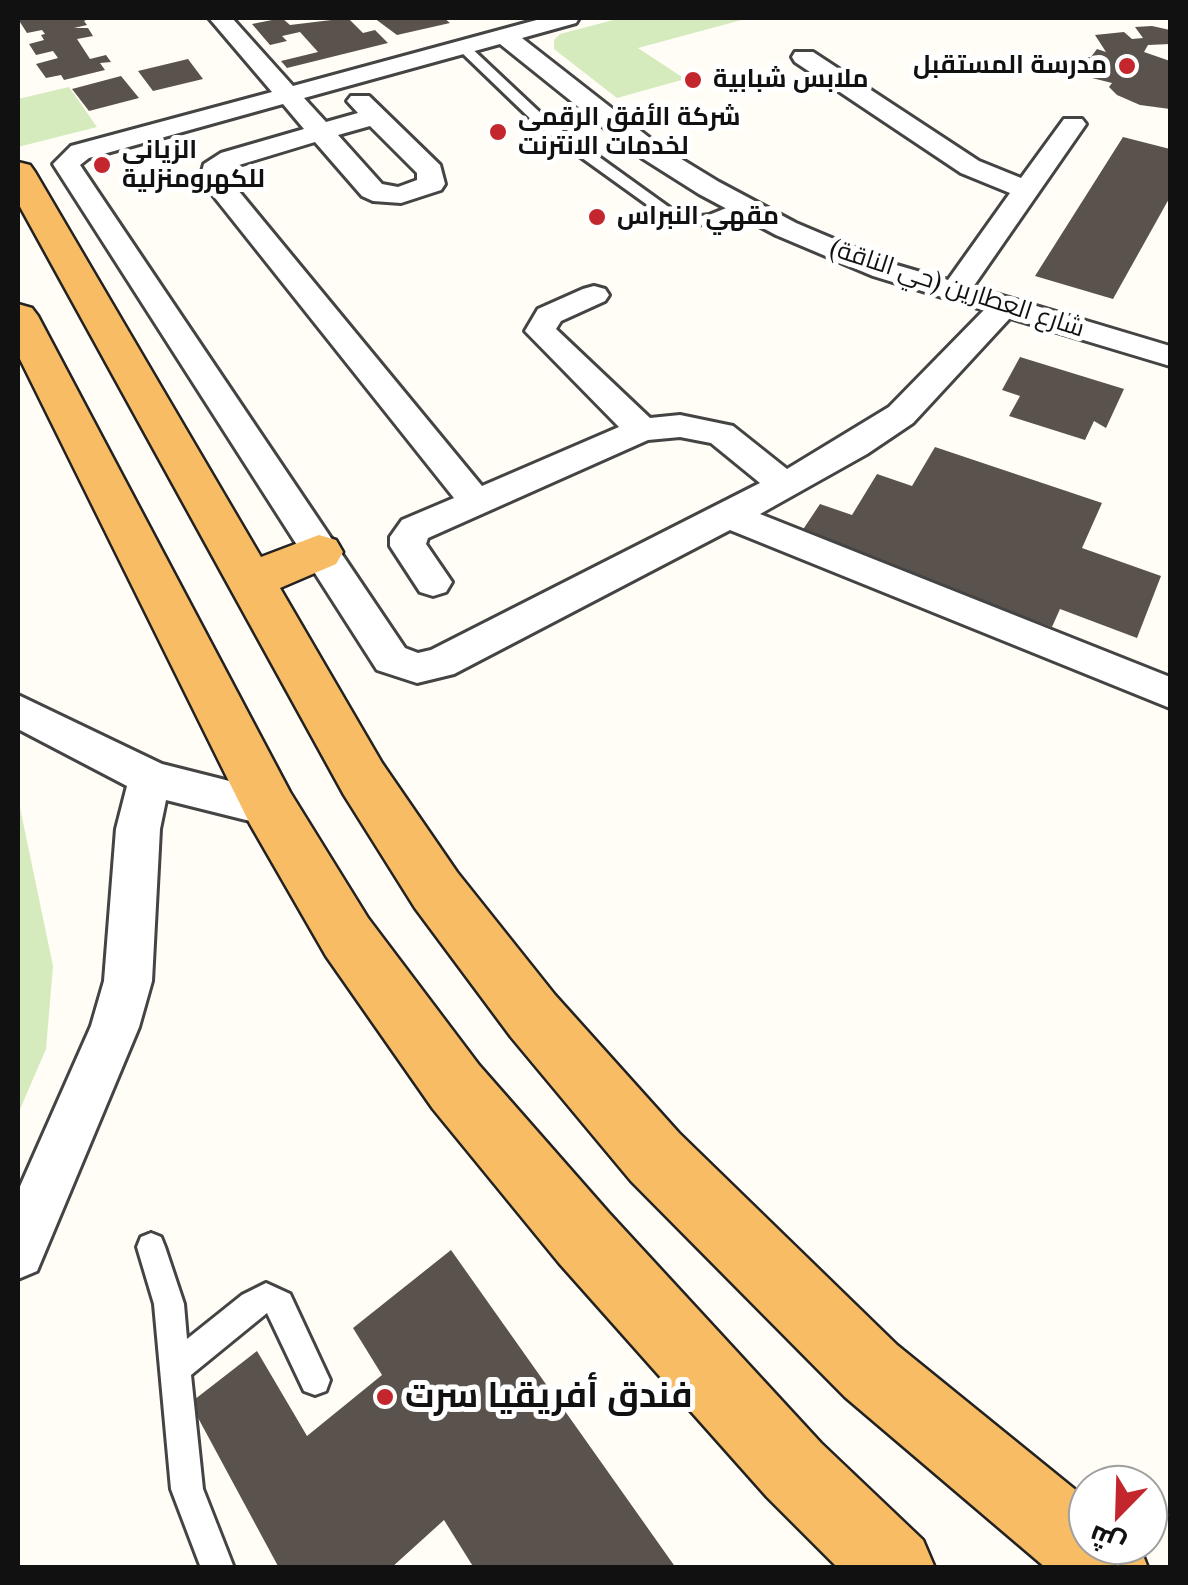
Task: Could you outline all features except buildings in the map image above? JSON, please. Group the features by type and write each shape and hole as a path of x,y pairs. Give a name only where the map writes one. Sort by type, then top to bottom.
{"highway":[{"path":"18,172 363,779 436,890 533,1016 655,1157 870,1370 1108,1568"},
{"path":"18,316 270,808 347,937 456,1087 584,1238 834,1508 896,1568"},
{"path":"248,582 318,552"}],"street":[{"path":"220,18 321,132 377,193 401,195 430,184 433,175 368,108 321,132 230,159 218,166 214,179 476,502"},
{"path":"535,24 80,152 66,164 384,652 402,665 429,667 785,485 901,415 1004,307"},
{"name":"شارع العطارين (حي الناقة)","path":"535,24 651,152 741,206 835,251 954,292 1170,356"},
{"path":"804,57 970,167 1026,190"},
{"path":"954,292 1073,124"},
{"path":"594,294 549,315 540,330 642,430"},
{"path":"433,582 411,550 408,537 420,526 642,430 680,426 721,434 785,485"},
{"path":"729,516 1170,693"},
{"path":"18,711 150,778 208,796 270,808"},
{"path":"18,1252 120,1012 132,940 138,829 150,778"},
{"path":"834,1508 838,1568"}],"lane":[{"path":"463,47 554,132 660,209 694,221 712,219 741,206"},
{"path":"151,1247 169,1304 187,1490 218,1568"},
{"path":"175,1370 252,1305 266,1298 280,1304 316,1380"}],"green space":[{"path":"621,18 749,18 638,48 685,79 617,98 554,49 554,40 560,34"},
{"path":"69,87 97,127 18,147 18,99"},
{"path":"18,798 53,966 46,1049 18,1114"}],"place":[{"name":"مدرسة المستقبل","path":"1127,66"},
{"name":"ملابس شبابية","path":"693,80"},
{"name":"شركة الأفق الرقمي لخدمات الانترنت","path":"498,132"},
{"name":"الزياني للكهرومنزلية","path":"102,165"},
{"name":"مقهي النبراس","path":"597,217"},
{"name":"فندق أفريقيا سرت","path":"385,1397"}]}
